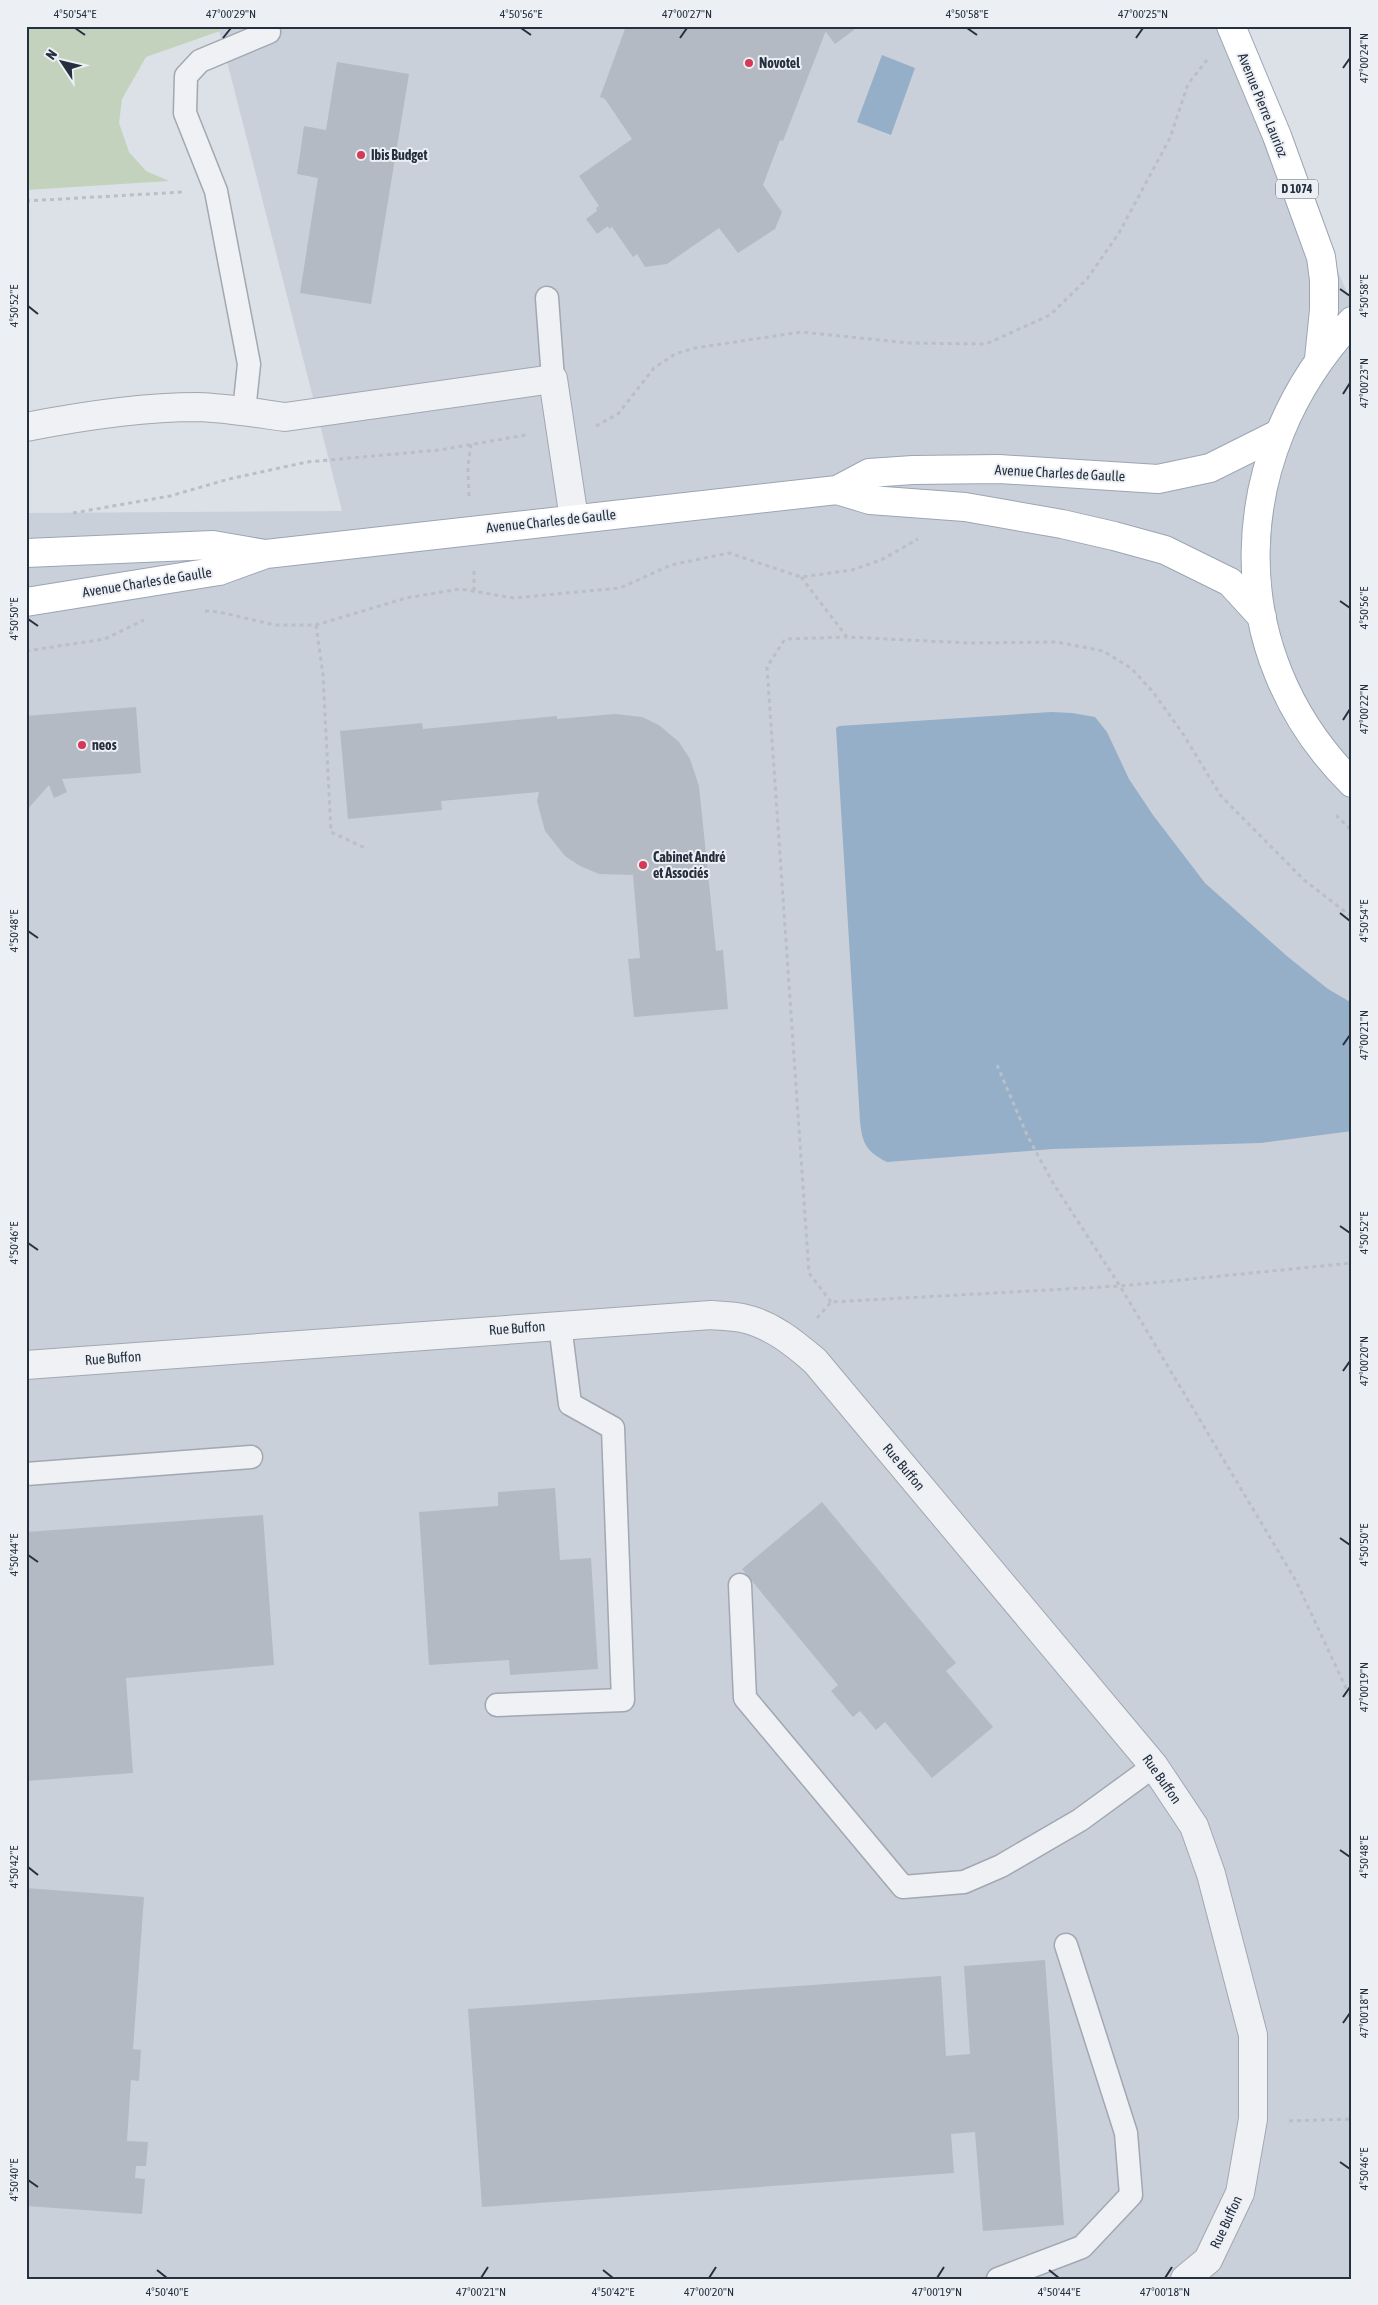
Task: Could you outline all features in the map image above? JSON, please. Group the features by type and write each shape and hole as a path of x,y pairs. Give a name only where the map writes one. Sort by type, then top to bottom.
{"main road":[{"name":"Avenue Pierre Laurioz","path":"1231,27 1277,136 1321,257 1324,310 1319,359"},
{"path":"1352,321 1319,359 1303,383 1278,434 1269,458 1258,511 1256,564 1262,617 1278,673 1291,700 1322,750 1352,783"},
{"name":"Avenue Charles de Gaulle","path":"26,602 219,571 266,554 837,490 869,473 912,470 999,469 1158,479 1210,468 1278,434"},
{"name":"Avenue Charles de Gaulle","path":"837,490 870,500 966,507 1062,524 1165,550 1230,582 1262,617"},
{"name":"Avenue Charles de Gaulle","path":"26,553 213,545 266,554"}],"street":[{"path":"26,427 114,413 198,407 285,417 553,379 574,519"},
{"name":"Rue Buffon","path":"26,1365 711,1315 743,1318 770,1328 794,1343 815,1361 1154,1766 1194,1826 1211,1874 1253,2035 1253,2119 1240,2193 1208,2260 1185,2279"}],"lane":[{"path":"244,411 248,364 216,191 185,113 186,76 200,61 269,32"},
{"path":"547,298 553,379"},
{"path":"497,1705 623,1700 613,1428 570,1404 560,1325"},
{"path":"26,1474 251,1457"},
{"path":"740,1585 745,1698 903,1887 964,1882 1001,1866 1080,1820 1154,1766"},
{"path":"998,2279 1082,2247 1131,2195 1126,2133 1066,1945"}],"path":[{"path":"65,514 170,496 229,479 306,462 439,450 560,429 588,430 618,414 654,368 675,354 695,348 801,332 909,343 986,344 1050,315 1087,279 1119,233 1170,138 1188,84 1231,27"},
{"path":"26,201 216,191"},
{"path":"201,611 219,612 275,625 316,625 406,598 460,589 514,598 620,588 671,564 730,553 801,577 852,570 881,560 924,536"},
{"path":"801,577 847,637"},
{"path":"26,651 105,639 149,618"},
{"path":"316,625 322,675 331,832 365,848"},
{"path":"831,1302 809,1273 767,667 785,639 847,637 968,643 1057,642 1103,651 1131,668 1153,692 1183,734 1221,796 1304,880 1352,918"},
{"path":"1331,810 1352,831"},
{"path":"997,1065 1027,1135 1053,1184 1120,1286 1296,1581 1352,1701"},
{"path":"794,1343 831,1302 1120,1286 1352,1263"},
{"path":"1253,2119 1295,2122 1352,2120"}],"shaded area":[{"path":"218,26 1236,26 1352,305 1352,2279 26,2279 26,513 342,511"}],"green space":[{"path":"26,26 219,26 220,31 146,57 122,99 119,123 129,152 146,171 169,181 26,190"}],"water":[{"path":"882,55 915,68 891,135 857,122"},
{"path":"1051,712 1095,717 1107,732 1129,779 1153,815 1205,883 1288,957 1328,989 1352,1003 1352,1131 1261,1143 1053,1149 887,1162 870,1151 862,1136 860,1121 836,728 839,726"}],"building":[{"path":"626,26 852,26 854,30 835,44 825,33 783,141 780,140 763,185 782,212 775,229 738,253 719,228 667,264 645,267 637,254 633,257 612,227 609,229 608,226 597,234 586,219 597,211 596,208 599,206 579,176 632,139 605,99 600,97"},
{"path":"337,62 409,74 371,304 300,293 318,178 297,174 304,126 326,130"},
{"name":"neos","path":"136,707 141,773 62,779 67,792 54,798 49,785 26,811 26,716"},
{"name":"Cabinet André et Associés","path":"615,714 642,717 659,725 679,742 690,759 699,786 716,951 723,950 728,1009 634,1017 628,959 640,958 633,875 599,874 580,866 565,856 545,831 537,801 539,792 441,801 442,810 348,819 340,731 422,723 423,729 557,716 557,719"},
{"path":"555,1488 560,1560 591,1558 598,1669 510,1675 509,1660 429,1665 419,1512 498,1506 498,1492"},
{"path":"822,1502 956,1663 946,1671 993,1727 932,1778 885,1722 876,1730 860,1711 853,1717 831,1691 838,1685 742,1569"},
{"path":"263,1515 274,1665 126,1678 133,1773 26,1781 26,1532"},
{"path":"26,1888 144,1897 133,2049 141,2050 139,2081 131,2080 127,2141 148,2142 146,2166 136,2166 135,2178 145,2179 142,2214 26,2206"},
{"path":"1045,1960 1064,2225 983,2231 975,2132 951,2134 954,2173 482,2207 468,2009 941,1976 946,2056 970,2054 964,1966"}],"place":[{"name":"Novotel","path":"749,63"},
{"name":"Ibis Budget","path":"361,155"},
{"name":"neos","path":"82,745"},
{"name":"Cabinet André et Associés","path":"643,865"}]}
